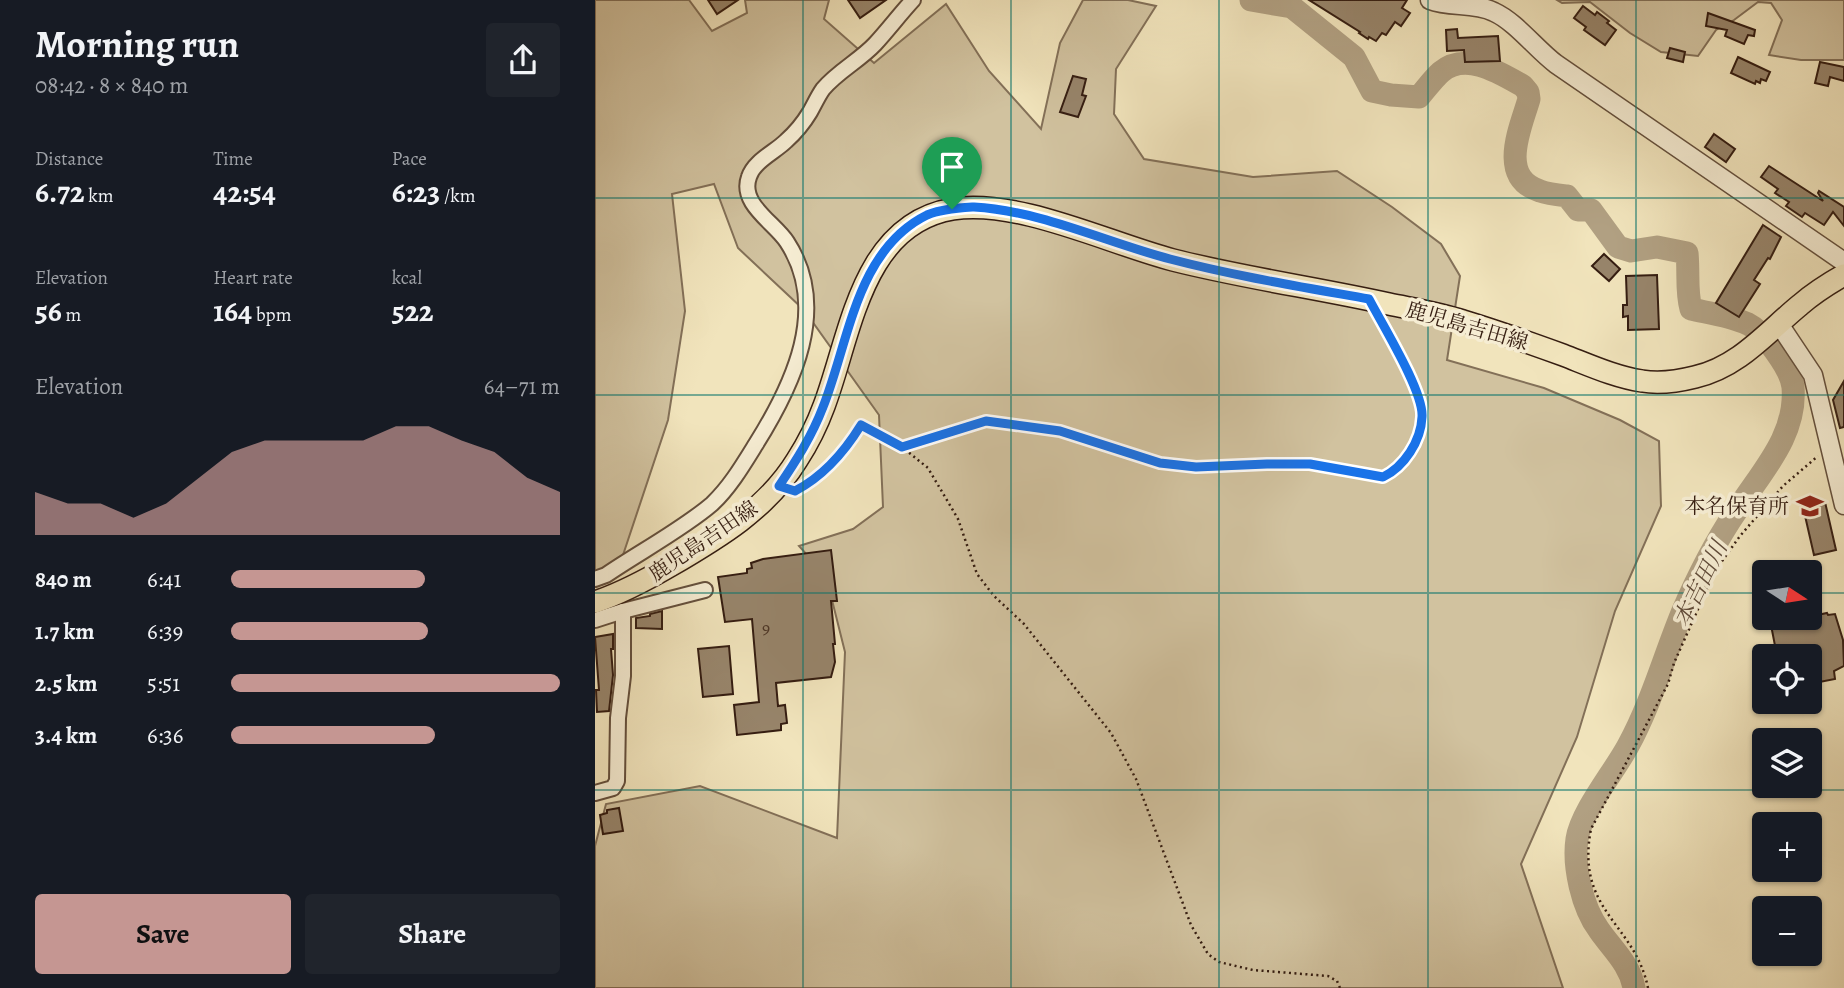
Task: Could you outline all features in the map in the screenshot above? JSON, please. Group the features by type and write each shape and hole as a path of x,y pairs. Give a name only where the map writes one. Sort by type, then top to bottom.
{"main road":[{"name":"鹿児島吉田線","path":"595,602 622,592 695,551 740,522 779,486 797,461 824,406 862,289 873,268 885,250 906,228 929,214 974,207 996,208 1029,215 1169,259 1460,320 1608,372 1643,381 1678,380 1719,369 1744,354 1823,287 1844,275"}],"street":[{"path":"595,579 606,575 712,503 740,470 779,408 796,368 808,307 797,260 786,240 756,209 748,193 748,179 754,167 787,140 808,115 822,90 842,69 874,45 913,0"},
{"path":"1430,0 1494,11 1556,64 1844,262"},
{"path":"1773,329 1813,375 1829,445 1840,471 1844,505"},
{"path":"595,620 705,590"},
{"path":"595,793 613,788 617,781 618,718 623,676 623,611"}],"path":[{"path":"902,447 986,421 1060,431 1160,463 1196,467 1310,464 1383,477 1404,461 1414,444 1422,416 1419,397 1369,299"},
{"path":"779,486 795,491 809,484 849,444 861,425 902,447 928,468 958,519 977,573 994,596 1024,624 1111,733 1136,779 1191,925 1208,954 1219,962 1253,970 1328,976 1337,981 1340,988"},
{"path":"1648,988 1637,960 1600,903 1590,880 1587,852 1591,829 1668,684 1674,663 1715,571 1740,536 1783,486 1829,445"}],"shaded area":[{"path":"595,0 689,0 712,31 747,13 745,0 829,0 824,19 874,63 946,4 989,71 1041,129 1060,43 1083,0 1128,0 1156,6 1116,69 1114,114 1144,159 1253,177 1337,171 1392,207 1441,244 1460,276 1447,360 1544,388 1620,420 1659,441 1661,506 1615,611 1577,737 1521,864 1563,988 595,988 595,846 606,804 700,786 837,838 845,652 826,576 799,546 853,529 883,507 879,415 804,310 738,248 714,184 672,194 685,311 668,420 618,570 595,576"},
{"path":"1557,0 1844,0 1844,60 1801,60 1769,55 1782,20 1771,3 1758,2 1716,30 1698,56 1661,52 1630,33 1590,2 1562,3"}],"building":[{"path":"708,0 738,0 717,14"},
{"path":"848,0 886,0 860,18"},
{"path":"1309,0 1407,0 1402,8 1410,13 1401,26 1395,22 1386,35 1382,33 1376,41 1369,37 1368,39"},
{"path":"1583,6 1595,15 1597,12 1616,30 1605,45 1584,30 1586,27 1574,18"},
{"path":"1708,13 1755,30 1754,36 1748,35 1744,44 1725,36 1727,30 1706,26"},
{"path":"1457,29 1458,38 1498,36 1500,61 1465,62 1464,50 1447,51 1446,30"},
{"path":"1670,48 1685,52 1683,62 1667,58"},
{"path":"1738,57 1770,72 1766,81 1761,79 1760,83 1756,81 1755,84 1731,73"},
{"path":"1820,62 1844,67 1844,81 1830,77 1828,86 1815,83"},
{"path":"1073,76 1086,79 1082,95 1086,96 1078,117 1060,112"},
{"path":"1714,134 1735,149 1726,162 1705,147"},
{"path":"1769,166 1823,201 1819,191 1844,207 1844,226 1833,212 1824,225 1805,213 1802,217 1786,206 1789,202 1775,193 1778,189 1761,177"},
{"path":"1763,225 1781,237 1770,259 1768,258 1754,280 1760,284 1739,317 1716,303"},
{"path":"1604,254 1620,269 1609,281 1592,266"},
{"path":"1657,275 1659,329 1628,330 1628,316 1623,317 1623,305 1627,305 1626,276"},
{"path":"1844,381 1844,427 1840,428 1833,400"},
{"path":"1825,502 1836,550 1814,555 1803,507"},
{"path":"831,550 837,601 831,601 835,662 831,677 776,683 778,706 785,705 787,723 781,724 781,730 737,735 734,705 759,702 752,619 725,622 718,577 747,573 747,569 752,568 751,563 763,559"},
{"path":"662,611 662,629 636,628 636,618"},
{"path":"1822,614 1835,614 1843,640 1844,666 1834,671 1835,679 1822,682 1822,644 1775,644 1772,630 1822,630"},
{"path":"613,634 613,675 609,711 597,712 596,690 599,690 595,637"},
{"path":"729,646 733,694 703,697 698,649"},
{"path":"619,808 623,831 603,834 600,815 607,813 607,810"}],"waterway":[{"name":"本吉田川","path":"1251,0 1292,7 1354,57 1372,91 1419,97 1441,72 1461,64 1483,66 1523,86 1529,99 1515,150 1519,175 1527,184 1543,192 1567,196 1578,210 1591,210 1618,247 1631,251 1657,247 1687,253 1691,309 1734,319 1754,328 1776,352 1791,379 1793,405 1783,437 1707,560 1682,613 1636,730 1591,805 1577,839 1578,874 1588,910 1599,930 1625,964 1634,988"}],"place":[{"name":"本名保育所","path":"1810,506"}],"route":[{"path":"996,208 1029,215 1169,259 1369,299 1419,397 1422,416 1414,444 1404,461 1383,477 1310,464 1196,467 1160,463 1109,449 1060,431 986,421 902,447 861,425 849,444 809,484 795,491 779,486 812,434 824,406 862,289 873,268 885,250 906,228 929,214 952,209 996,208"}]}
